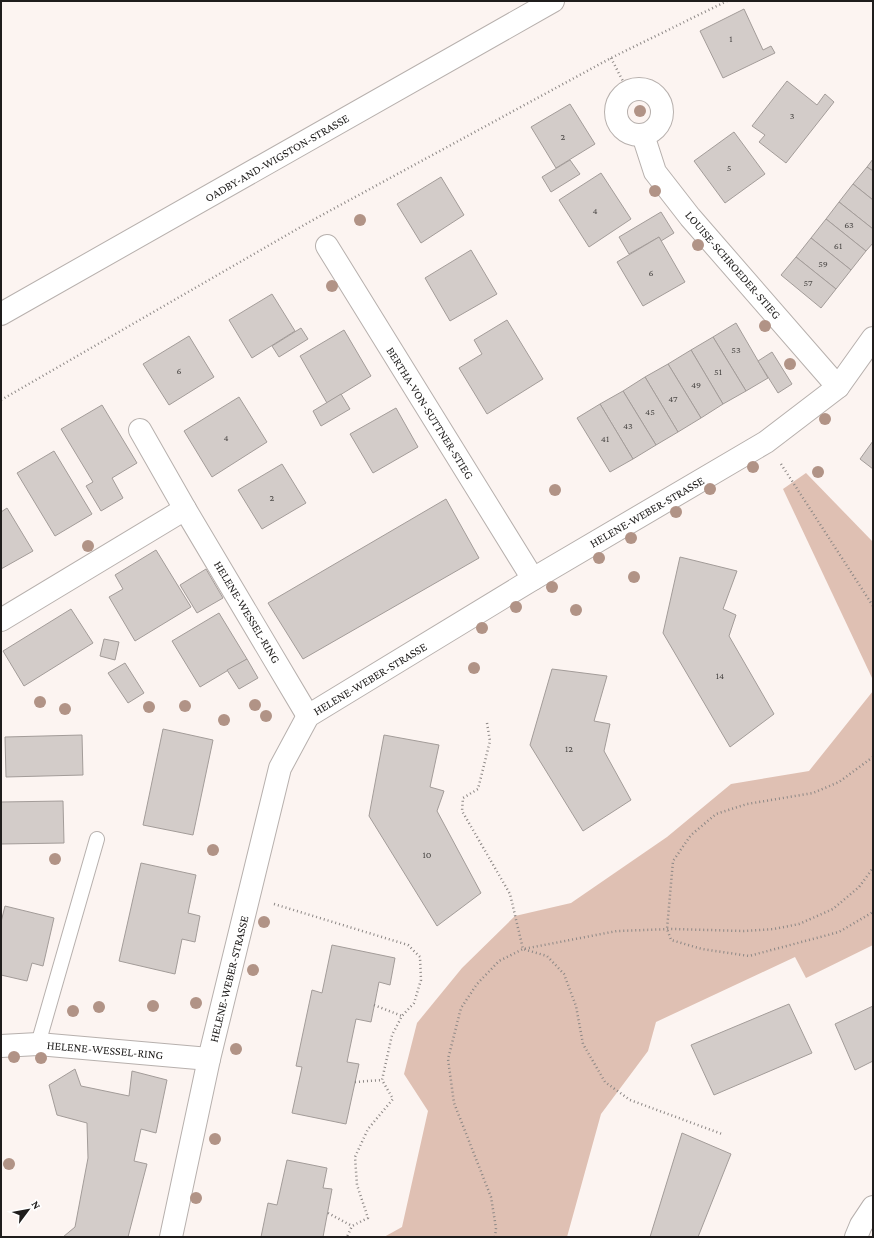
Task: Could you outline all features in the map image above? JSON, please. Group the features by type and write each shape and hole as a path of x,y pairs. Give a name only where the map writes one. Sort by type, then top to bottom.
{"street":[{"name":"OADBY-AND-WIGSTON-STRASSE","path":"1,314 553,1"},
{"path":"640,88 646,89 657,96 663,109 661,121 654,130 643,135 629,133 623,128 616,118 616,106 622,96 628,91 640,88"},
{"name":"LOUISE-SCHROEDER-STIEG","path":"643,135 655,172 690,218 838,387"},
{"name":"BERTHA-VON-SUTTNER-STIEG","path":"327,246 533,579"},
{"name":"HELENE-WEBER-STRASSE","path":"171,1237 209,1059 280,768 308,716 533,579 766,442 838,387 873,338"},
{"name":"HELENE-WESSEL-RING","path":"140,430 185,509 308,716"},
{"path":"1,620 185,509"},
{"name":"HELENE-WESSEL-RING","path":"1,1046 38,1044 209,1059"},
{"path":"856,1237 861,1225 873,1206"}],"lane":[{"path":"38,1044 97,839"}],"path":[{"path":"1,400 311,221 611,58 727,1"},
{"path":"611,58 628,91"},
{"path":"766,442 873,606"},
{"path":"487,723 490,741 478,789 463,798 462,811 510,894 523,949"},
{"path":"873,757 839,782 813,792 747,804 716,814 691,835 673,861 667,929 671,940 702,950 749,956 839,932 873,912"},
{"path":"495,1237 496,1228 491,1197 454,1103 448,1059 461,1008 477,984 499,962 523,949 617,931 667,929 744,931 774,929 798,924 832,909 859,887 873,868"},
{"path":"249,897 408,945 420,957 421,980 414,1003 402,1016 392,1036 382,1080 393,1099 368,1129 355,1158 357,1185 368,1218 352,1226 347,1237"},
{"path":"523,949 547,956 564,974 576,1006 583,1044 605,1082 630,1100 722,1134"},
{"path":"374,1005 402,1016"},
{"path":"355,1082 382,1080"},
{"path":"328,1213 352,1226"}],"shaded area":[{"path":"806,473 873,542 873,680 783,489"},
{"path":"873,691 873,945 806,978 795,957 656,1022 648,1051 601,1114 567,1237 384,1237 402,1227 428,1111 404,1074 417,1023 462,968 515,916 571,903 667,837 731,784 809,771"}],"building":[{"path":"744,9 763,50 771,46 775,53 723,78 700,31"},
{"path":"787,81 817,105 825,94 834,102 786,163 759,142 765,135 752,126"},
{"path":"570,104 595,144 556,168 531,127"},
{"path":"734,132 765,174 725,203 694,161"},
{"path":"873,159 873,171 867,167"},
{"path":"570,160 580,174 551,192 542,177"},
{"path":"867,167 873,171 873,200 853,184"},
{"path":"601,173 631,219 589,247 559,200"},
{"path":"441,177 464,215 421,243 397,204"},
{"path":"853,184 873,200 873,229 839,202"},
{"path":"839,202 873,229 873,243 866,251 826,219"},
{"path":"661,212 674,233 661,241 659,237 629,254 619,237"},
{"path":"826,219 866,251 851,270 811,238"},
{"path":"659,237 685,282 643,306 617,262"},
{"path":"811,238 851,270 836,289 796,257"},
{"path":"471,250 497,294 450,321 425,278"},
{"path":"796,257 836,289 821,308 781,275"},
{"path":"272,294 295,331 252,358 229,320"},
{"path":"507,320 543,379 487,414 459,368 482,354 474,340"},
{"path":"736,323 768,378 746,391 713,337"},
{"path":"301,328 308,339 279,357 272,346"},
{"path":"344,330 371,376 327,403 300,356"},
{"path":"189,336 214,377 169,405 143,364"},
{"path":"713,337 746,391 723,404 691,350"},
{"path":"691,350 723,404 701,418 668,364"},
{"path":"772,352 792,384 778,393 758,361"},
{"path":"668,364 701,418 678,432 645,377"},
{"path":"645,377 678,432 656,445 623,391"},
{"path":"623,391 656,445 633,459 600,404"},
{"path":"341,394 350,409 321,426 313,411"},
{"path":"239,397 267,442 212,477 184,431"},
{"path":"600,404 633,459 610,472 577,418"},
{"path":"102,405 137,463 112,478 123,498 101,511 86,486 93,482 61,429"},
{"path":"396,408 418,447 373,473 350,434"},
{"path":"873,441 873,469 860,459"},
{"path":"54,451 92,514 55,536 17,473"},
{"path":"282,464 306,503 262,529 238,490"},
{"path":"446,499 479,558 303,659 268,603"},
{"path":"7,508 33,551 1,569 1,512"},
{"path":"156,550 191,607 135,641 109,597 123,589 115,575"},
{"path":"680,557 737,571 723,609 736,615 729,636 774,714 730,747 663,633"},
{"path":"206,569 223,598 197,613 180,585"},
{"path":"71,609 93,643 24,686 3,651"},
{"path":"219,613 247,659 200,687 172,641"},
{"path":"104,639 119,642 115,660 100,656"},
{"path":"247,659 258,678 239,689 227,670"},
{"path":"125,663 144,693 128,703 108,673"},
{"path":"552,669 607,676 594,721 610,724 604,751 631,800 583,831 530,745"},
{"path":"163,729 213,740 193,835 143,825"},
{"path":"82,735 83,775 6,777 5,737"},
{"path":"384,735 439,745 430,787 444,791 437,811 481,893 437,926 369,816"},
{"path":"63,801 64,843 1,844 1,802"},
{"path":"141,863 196,875 188,913 200,916 195,942 182,939 175,974 119,961"},
{"path":"5,906 54,918 43,966 32,963 27,981 1,975 1,922"},
{"path":"332,945 395,958 390,985 379,982 371,1022 356,1019 347,1062 359,1064 346,1124 292,1113 302,1067 296,1066 312,990 322,993"},
{"path":"789,1004 812,1053 714,1095 691,1045"},
{"path":"873,1006 873,1061 855,1070 835,1024"},
{"path":"75,1069 81,1086 129,1096 132,1071 167,1080 156,1133 141,1129 134,1161 147,1164 128,1237 63,1237 75,1227 88,1158 87,1123 57,1115 49,1085"},
{"path":"682,1133 731,1154 698,1237 650,1237"},
{"path":"287,1160 327,1168 323,1188 332,1189 323,1237 261,1237 268,1203 277,1205"}]}
